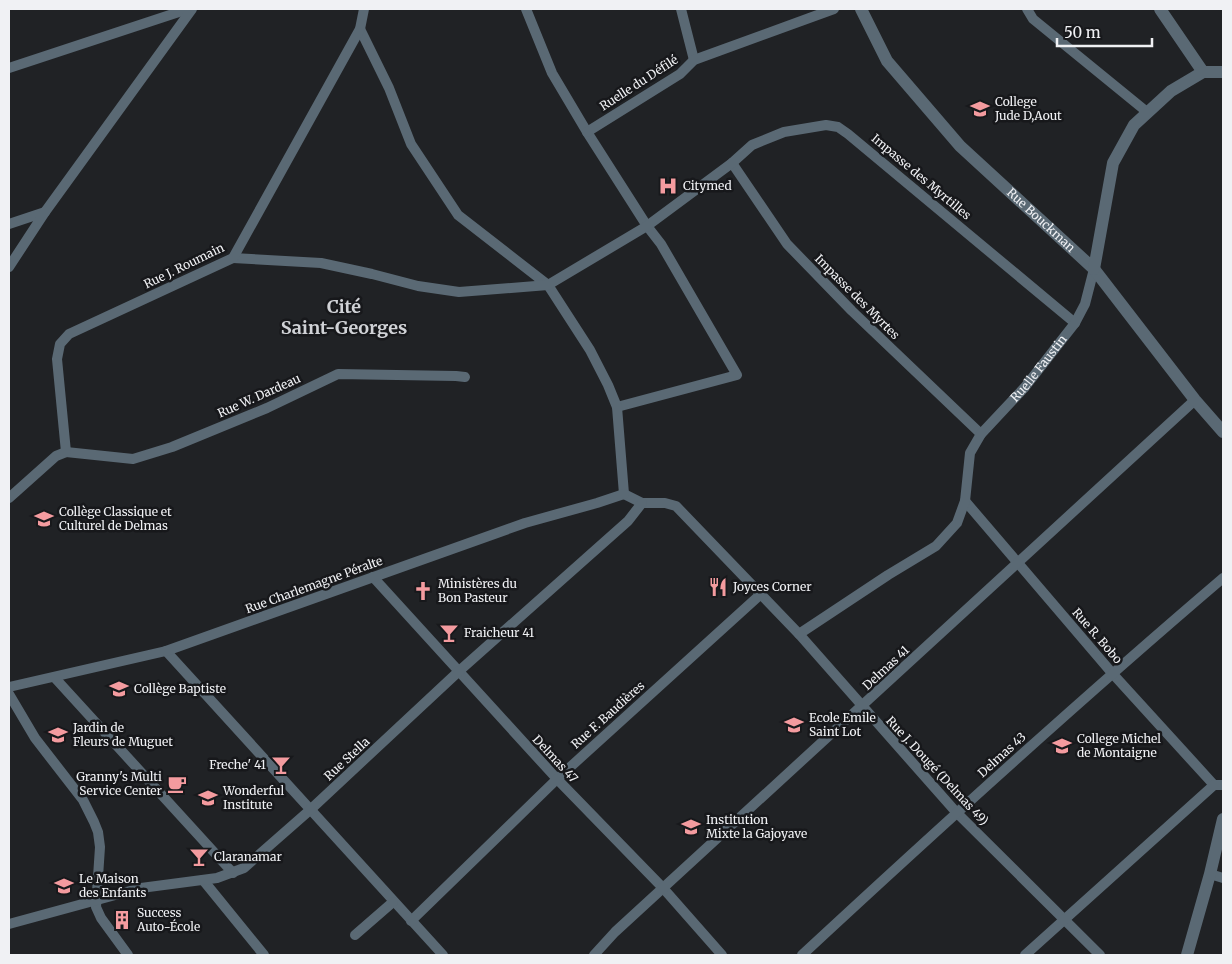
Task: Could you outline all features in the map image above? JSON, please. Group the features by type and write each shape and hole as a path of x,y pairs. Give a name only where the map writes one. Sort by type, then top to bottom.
{"street":[{"path":"9,68 188,9"},
{"path":"9,267 45,212 192,9"},
{"name":"Rue J. Roumain","path":"66,452 58,359 60,344 69,334 233,258 360,29 364,9"},
{"path":"526,9 552,73 586,132 647,226 661,244 738,375 617,408"},
{"path":"681,9 694,60"},
{"name":"Ruelle du Défilé","path":"586,132 680,74 694,60 834,9"},
{"name":"Rue Bouckman","path":"861,9 887,61 960,146 1094,269 1195,400 1223,432"},
{"path":"1028,9 1033,19 1147,112"},
{"path":"1160,9 1203,72"},
{"path":"360,29 389,88 411,144 458,215 548,286 590,350 608,385 617,408 624,494"},
{"name":"Ruelle Faustin","path":"798,634 936,546 957,523 965,501 970,453 981,434 1025,387 1075,323 1085,304 1094,269 1113,163 1134,125 1170,91 1203,72 1223,72"},
{"name":"Impasse des Myrtilles","path":"732,163 752,145 784,132 826,125 838,127 1075,323"},
{"path":"233,258 321,263 418,286 459,292 548,286 647,226 732,163"},
{"name":"Impasse des Myrtes","path":"732,163 788,244 852,311 981,434"},
{"path":"9,224 45,212"},
{"name":"Rue W. Dardeau","path":"66,452 133,459 172,447 240,419 338,374 465,377"},
{"name":"Delmas 41","path":"594,955 615,932 1195,400"},
{"path":"9,498 56,456 66,452"},
{"name":"Rue J. Dougé (Delmas 49)","path":"624,494 642,503 665,503 676,506 798,634 956,812 1100,955"},
{"name":"Rue Charlemagne Péralte","path":"9,687 166,651 525,523 624,494"},
{"name":"Rue R. Bobo","path":"965,501 1112,672 1219,785"},
{"name":"Rue Stella","path":"9,924 154,885 217,878 244,868 310,810 458,672 628,521 642,503"},
{"name":"Delmas 47","path":"373,578 557,779 663,888 722,955"},
{"name":"Delmas 43","path":"802,955 956,812 1112,672 1223,578"},
{"name":"Rue F. Baudières","path":"411,921 557,779 761,594"},
{"path":"166,651 443,955"},
{"path":"54,678 233,873"},
{"path":"9,694 35,738 83,800 94,822 98,832 100,847 96,907 101,918 128,955"},
{"path":"1025,955 1219,785"},
{"path":"1187,955 1210,874 1223,819"},
{"path":"1210,874 1223,878"},
{"path":"203,880 264,955"},
{"path":"355,935 393,902"}],"place":[{"name":"College Jude D,Aout","path":"980,109"},
{"name":"Citymed","path":"668,186"},
{"name":"Collège Classique et Culturel de Delmas","path":"44,519"},
{"name":"Joyces Corner","path":"718,587"},
{"name":"Ministères du Bon Pasteur","path":"423,591"},
{"name":"Fraicheur 41","path":"449,633"},
{"name":"Collège Baptiste","path":"119,689"},
{"name":"Ecole Emile Saint Lot","path":"794,725"},
{"name":"Jardin de Fleurs de Muguet","path":"58,735"},
{"name":"College Michel de Montaigne","path":"1062,746"},
{"name":"Freche' 41","path":"281,765"},
{"name":"Granny's Multi Service Center","path":"177,784"},
{"name":"Wonderful Institute","path":"208,798"},
{"name":"Institution Mixte la Gajoyave","path":"691,827"},
{"name":"Claranamar","path":"199,857"},
{"name":"Le Maison des Enfants","path":"64,886"},
{"name":"Success Auto-École","path":"122,920"}],"district":[{"name":"Cité Saint-Georges","path":"344,317"}]}
